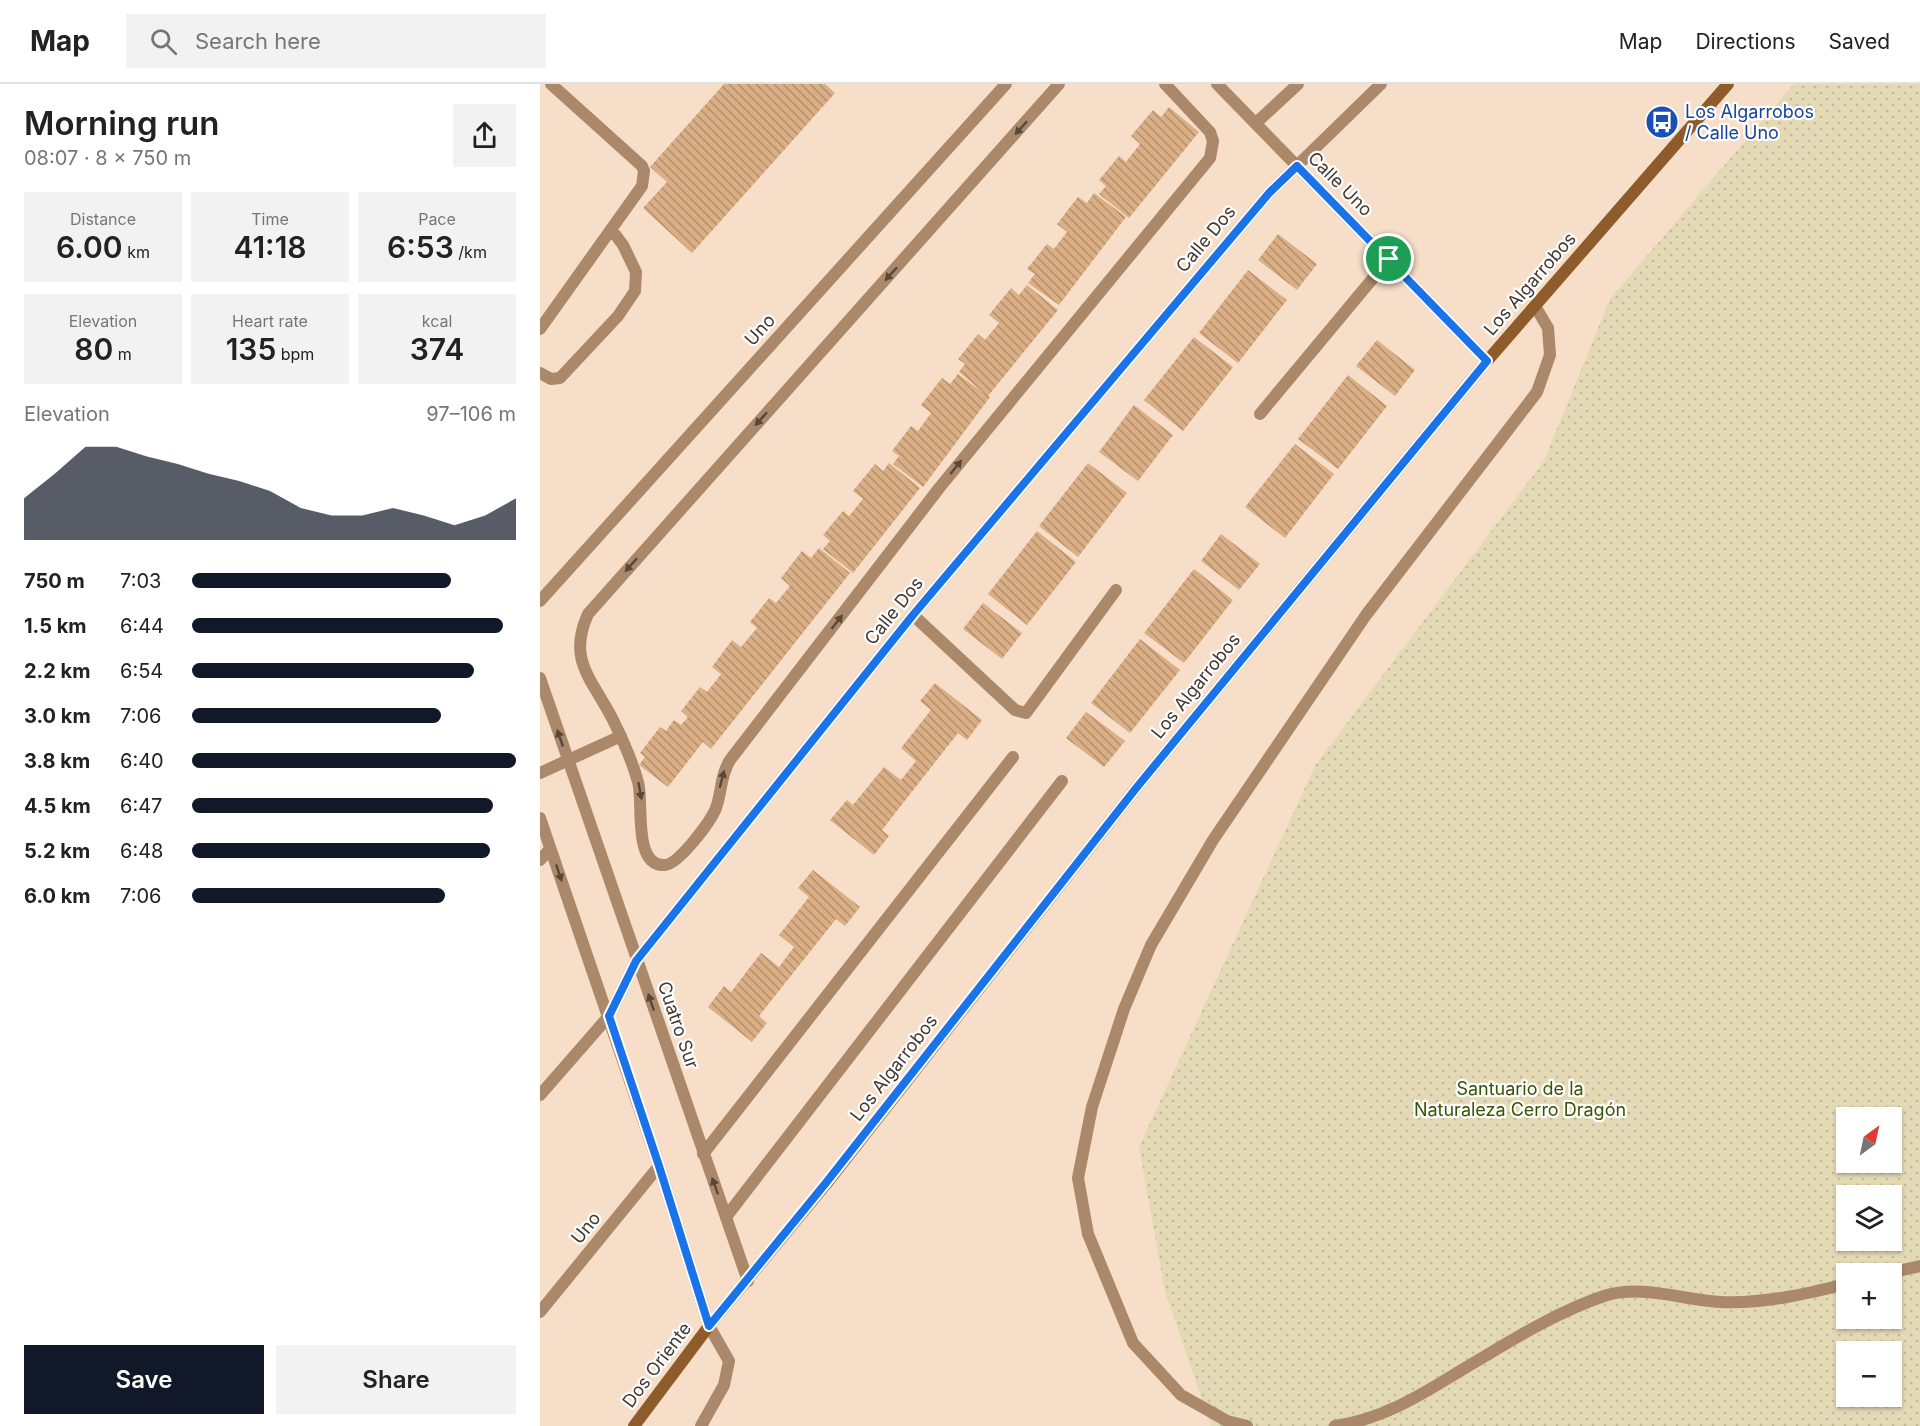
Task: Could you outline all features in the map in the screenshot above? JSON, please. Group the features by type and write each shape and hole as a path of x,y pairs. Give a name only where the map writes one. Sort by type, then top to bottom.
{"street":[{"path":"540,329 642,186 644,171 642,166 551,84"},
{"name":"Uno","path":"540,601 1006,84"},
{"path":"1059,84 588,614 579,641 583,667 621,736 638,782 642,799 640,831 642,842 654,861 665,865 680,857 716,808 722,776 730,760 940,487 1210,158 1213,141 1210,132 1165,84"},
{"name":"Calle Uno","path":"1217,84 1487,361"},
{"path":"1256,123 1298,84"},
{"name":"Calle Dos","path":"540,1095 609,1016 636,961 913,615 1269,193 1381,84"},
{"name":"Los Algarrobos","path":"709,1326 748,1281 1129,796 1487,361 1728,84"},
{"path":"540,373 551,379 560,378 618,316 635,291 636,272 623,245 611,229"},
{"path":"1260,414 1389,259"},
{"path":"1247,1426 1227,1421 1181,1395 1133,1343 1088,1234 1078,1178 1092,1107 1124,1009 1151,945 1213,840 1366,615 1537,392 1550,355 1548,328 1535,306"},
{"path":"913,615 1014,710 1026,713 1116,590"},
{"name":"Cuatro Sur","path":"540,678 748,1281"},
{"path":"540,773 621,736"},
{"path":"704,1154 1013,757"},
{"path":"726,1217 1062,781"},
{"path":"540,818 659,1166 709,1326 729,1361 724,1385 701,1426"},
{"path":"540,861 550,849"},
{"name":"Uno","path":"540,1312 659,1166"},
{"path":"1902,1270 1920,1266"},
{"path":"1335,1426 1378,1416 1431,1389 1552,1319 1606,1296 1636,1293 1722,1302 1778,1299 1836,1286"},
{"name":"Dos Oriente","path":"634,1426 709,1326"}],"sand":[{"name":"Santuario de la Naturaleza Cerro Dragón","path":"1794,84 1920,84 1920,1426 1211,1426 1165,1291 1139,1147 1316,764 1544,461 1610,299"}],"building":[{"path":"724,84 825,84 835,93 692,253 643,208 667,182 650,167"},
{"path":"1169,107 1199,132 1129,218 1099,194 1106,186 1099,180 1119,156 1126,162 1140,144 1131,136 1153,110 1161,117"},
{"path":"1094,193 1126,217 1059,305 1028,283 1035,274 1027,269 1047,244 1054,249 1067,232 1057,224 1078,197 1087,203"},
{"path":"1278,234 1317,264 1297,290 1258,260"},
{"path":"1248,270 1287,300 1238,363 1199,333"},
{"path":"1027,285 1058,310 988,396 990,397 923,487 893,464 899,456 892,451 911,426 918,431 931,413 921,405 942,378 950,384 958,374 985,394 959,372 965,364 958,359 978,334 985,340 999,323 989,315 1011,288 1019,295"},
{"path":"1194,337 1233,367 1183,431 1144,400"},
{"path":"1377,340 1415,370 1395,396 1356,366"},
{"path":"1348,375 1387,406 1338,469 1298,439"},
{"path":"1134,405 1173,435 1138,481 1099,452"},
{"path":"1295,444 1334,474 1285,538 1245,507"},
{"path":"889,463 920,488 853,573 823,549 830,541 823,535 843,511 849,516 863,499 853,491 875,464 883,471"},
{"path":"1088,463 1127,493 1078,557 1039,526"},
{"path":"1037,531 1076,562 1027,625 988,594"},
{"path":"1221,534 1260,564 1239,590 1201,561"},
{"path":"819,548 850,573 711,749 703,742 668,787 639,765 645,757 640,753 660,727 666,731 674,720 681,725 688,717 681,711 700,687 707,692 721,674 712,667 732,640 741,647 757,628 750,622 769,598 776,603 790,586 781,578 802,551 811,558"},
{"path":"1194,569 1233,600 1184,663 1144,633"},
{"path":"983,603 1022,633 1002,659 963,629"},
{"path":"1140,639 1180,670 1130,733 1091,703"},
{"path":"935,683 982,720 967,740 958,733 882,830 889,836 874,855 830,820 847,800 853,805 884,767 901,780 916,761 901,748 931,710 920,701"},
{"path":"1086,712 1125,741 1104,767 1066,738"},
{"path":"813,870 860,907 845,926 836,919 759,1016 767,1023 752,1042 708,1007 724,986 731,992 761,953 779,967 794,947 779,935 809,897 798,888"}],"place":[{"name":"Los Algarrobos / Calle Uno","path":"1662,122"}],"route":[{"path":"1297,166 1389,259 1487,361 1137,787 748,1281 709,1326 609,1016 636,961 913,615 1269,193 1297,166"}]}
